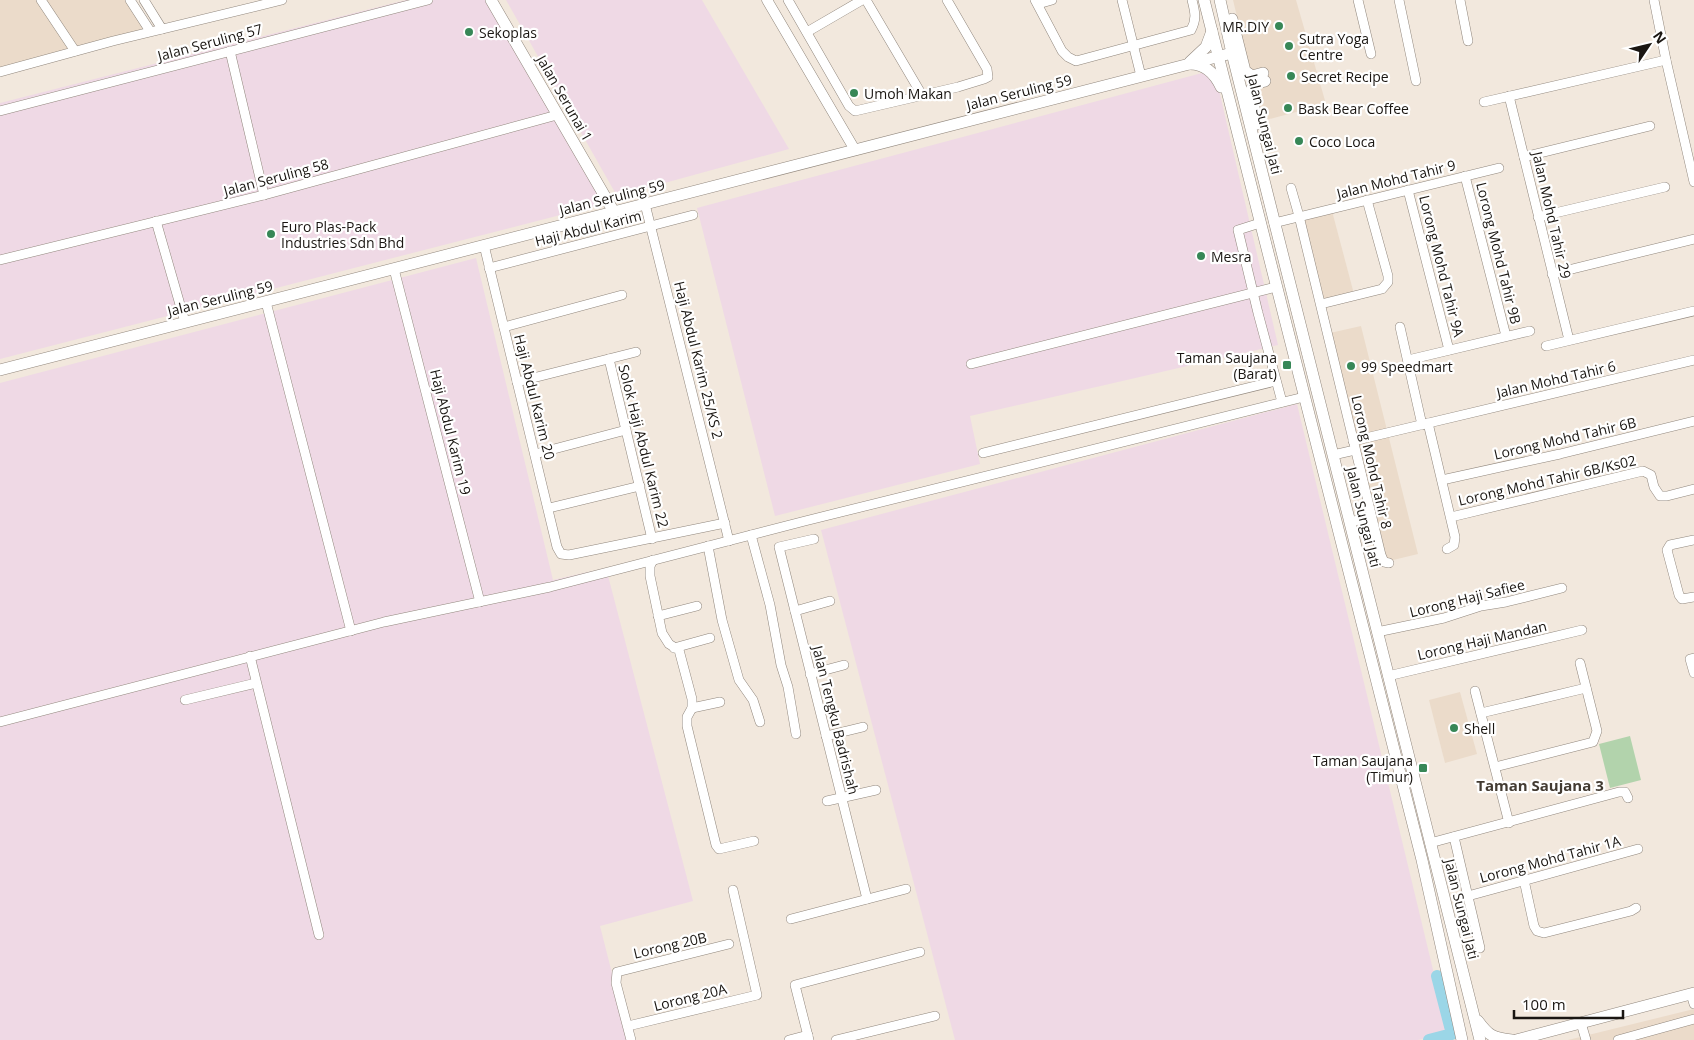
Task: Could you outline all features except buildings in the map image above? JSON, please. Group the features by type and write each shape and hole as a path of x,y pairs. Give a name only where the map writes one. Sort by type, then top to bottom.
{"main road":[{"name":"Jalan Serunai 1","path":"491,0 614,212"},
{"name":"Jalan Sungai Jati","path":"1204,0 1422,860 1460,1036"},
{"name":"Jalan Sungai Jati","path":"1220,2 1480,1040"},
{"path":"1220,2 1231,15 1245,71 1252,76 1264,77 1251,90 1258,130 1255,144"},
{"path":"1189,64 1206,47 1212,31"},
{"name":"Jalan Seruling 59","path":"0,370 1232,53"},
{"path":"1189,64 1198,64 1216,77 1232,112"},
{"path":"1516,1040 1693,997"},
{"path":"1474,1016 1487,1033 1496,1038 1512,1040"}],"street":[{"path":"41,0 75,51"},
{"path":"130,0 150,31"},
{"path":"144,0 162,29"},
{"name":"Jalan Seruling 57","path":"0,72 162,29 246,4 282,0"},
{"name":"Jalan Seruling 57","path":"0,111 428,0"},
{"path":"767,0 856,150"},
{"path":"788,0 852,109 855,111 988,77 988,69 947,0"},
{"path":"807,32 864,0 922,95"},
{"path":"1052,0 1036,2 1062,51 1076,61 1191,30 1196,16 1192,0"},
{"path":"1122,0 1141,76"},
{"path":"1358,0 1371,54"},
{"path":"1399,0 1416,81"},
{"path":"1460,0 1468,41"},
{"path":"1654,0 1694,182"},
{"path":"230,51 264,195"},
{"path":"1484,102 1666,60"},
{"name":"Jalan Mohd Tahir 29","path":"1509,96 1569,340"},
{"name":"Jalan Seruling 58","path":"0,260 264,195 557,115"},
{"path":"1524,156 1650,126"},
{"name":"Jalan Mohd Tahir 9","path":"1274,223 1499,168"},
{"name":"Lorong Mohd Tahir 9B","path":"1465,176 1506,336"},
{"path":"1538,216 1664,187"},
{"name":"Lorong Mohd Tahir 8","path":"1291,188 1300,216 1382,560 1387,563 1389,562"},
{"name":"Lorong Mohd Tahir 9A","path":"1408,190 1449,350"},
{"path":"1321,304 1382,289 1388,282 1367,200"},
{"name":"Haji Abdul Karim 25/KS 2","path":"645,204 729,540"},
{"name":"Haji Abdul Karim","path":"489,268 694,215"},
{"path":"156,221 185,322"},
{"path":"1260,223 1238,230 1282,402"},
{"path":"1552,274 1694,240"},
{"name":"Haji Abdul Karim 20","path":"484,245 549,508 557,548 561,554 569,555 652,538"},
{"name":"Haji Abdul Karim 19","path":"394,268 480,602"},
{"path":"971,364 1276,287"},
{"path":"504,327 622,295"},
{"path":"266,302 351,631"},
{"path":"1546,346 1694,311"},
{"path":"1400,327 1451,517 1455,537 1454,545 1447,549"},
{"path":"1408,360 1530,331"},
{"path":"517,382 636,352"},
{"name":"Solok Haji Abdul Karim 22","path":"609,359 652,538"},
{"name":"Jalan Mohd Tahir 6","path":"1333,455 1354,446 1425,424 1694,360"},
{"path":"983,453 1276,381"},
{"path":"0,722 384,622 550,587 729,540 1304,397"},
{"name":"Lorong Mohd Tahir 6B","path":"1442,480 1560,454 1694,421"},
{"path":"535,454 626,430"},
{"name":"Lorong Mohd Tahir 6B/Ks02","path":"1451,517 1643,471 1651,475 1654,488 1660,496 1694,489"},
{"path":"549,508 640,486"},
{"path":"1350,522 1372,517"},
{"path":"652,538 725,523"},
{"path":"751,535 770,605 796,734"},
{"name":"Jalan Tengku Badrishah","path":"814,539 778,547 867,899"},
{"path":"1694,540 1670,546 1667,550 1679,596 1682,599 1694,597"},
{"path":"708,546 722,620 740,680 753,700 760,722"},
{"path":"653,560 650,566 650,576 662,633 669,644 679,650 692,699 692,708 687,717 687,726 716,845 720,849 754,841"},
{"name":"Lorong Haji Safiee","path":"1377,632 1444,618 1481,606 1506,602 1562,588"},
{"path":"795,611 830,601"},
{"path":"658,616 697,606"},
{"name":"Lorong Haji Mandan","path":"1388,676 1582,630"},
{"path":"674,648 710,638"},
{"path":"250,656 319,935"},
{"path":"1692,658 1694,673"},
{"path":"1494,766 1593,742 1597,732 1580,662"},
{"path":"810,674 844,665"},
{"path":"185,700 256,682"},
{"path":"1481,713 1586,688"},
{"path":"1475,692 1509,822"},
{"path":"692,708 720,702"},
{"path":"826,736 863,727"},
{"path":"826,801 876,790"},
{"path":"1430,843 1619,792 1625,792 1628,798"},
{"path":"1454,836 1480,948"},
{"name":"Lorong Mohd Tahir 1A","path":"1468,896 1638,849"},
{"path":"1524,880 1534,926 1537,931 1544,933 1636,908"},
{"path":"791,919 906,889"},
{"name":"Lorong 20A","path":"628,1026 757,995 733,890"},
{"name":"Lorong 20B","path":"628,1026 616,983 617,972 729,944"},
{"path":"789,1040 809,1038 795,985 920,952"},
{"path":"836,1040 935,1016"},
{"path":"1618,1040 1694,1019"},
{"path":"1581,1023 1586,1040"},
{"path":"628,1026 631,1040"}],"shaded area":[{"path":"0,0 127,0 146,29 0,68"},
{"path":"406,0 485,0 603,204 0,359 0,103"},
{"path":"506,0 702,0 789,149 617,196"},
{"path":"1233,0 1296,0 1326,104 1262,121"},
{"path":"1202,73 1216,77 1278,345 970,416 980,464 775,516 697,208"},
{"path":"1332,211 1354,294 1323,301 1303,219"},
{"path":"476,258 553,580 606,568 693,901 600,926 629,1040 0,1040 0,383"},
{"path":"1361,326 1418,554 1389,561 1384,556 1330,333"},
{"path":"1297,404 1448,1032 1418,1040 955,1040 821,530"},
{"path":"1460,692 1477,754 1445,763 1429,700"},
{"path":"1694,1009 1694,1040 1568,1040"}],"green space":[{"path":"1630,736 1641,780 1610,788 1599,744"}],"waterway":[{"path":"1429,1040 1452,1034 1437,976"}],"place":[{"name":"MR.DIY","path":"1279,26"},
{"name":"Sekoplas","path":"469,32"},
{"name":"Sutra Yoga Centre","path":"1289,46"},
{"name":"Secret Recipe","path":"1291,76"},
{"name":"Umoh Makan","path":"854,93"},
{"name":"Bask Bear Coffee","path":"1288,108"},
{"name":"Coco Loca","path":"1299,141"},
{"name":"Euro Plas-Pack Industries Sdn Bhd","path":"271,234"},
{"name":"Mesra","path":"1201,256"},
{"name":"Taman Saujana (Barat)","path":"1287,365"},
{"name":"99 Speedmart","path":"1351,366"},
{"name":"Shell","path":"1454,728"},
{"name":"Taman Saujana (Timur)","path":"1423,768"}],"district":[{"name":"Taman Saujana 3","path":"1540,785"}]}
